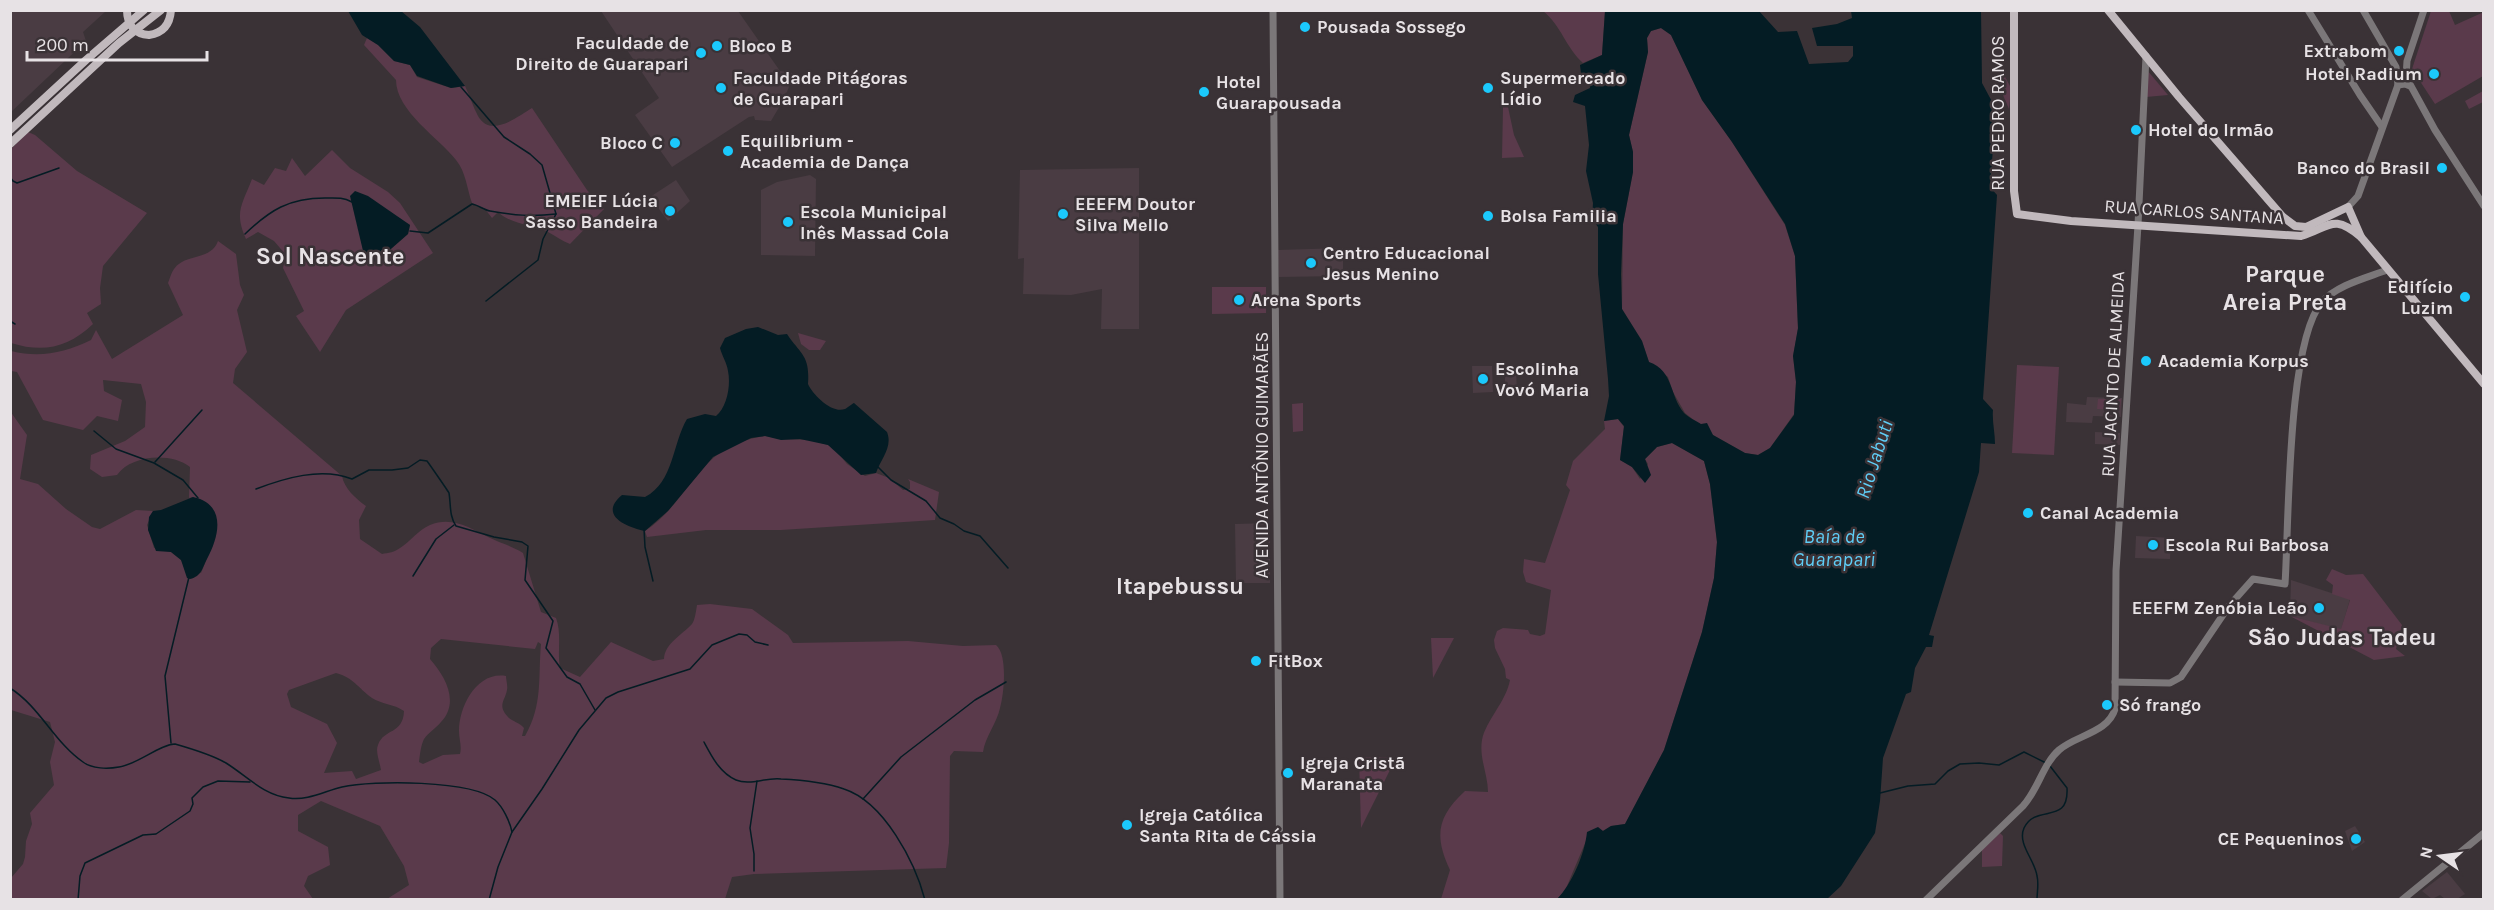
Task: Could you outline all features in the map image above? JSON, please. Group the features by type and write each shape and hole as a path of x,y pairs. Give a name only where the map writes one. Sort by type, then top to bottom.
{"main road":[{"path":"127,10 129,22 135,30 149,35 160,32 167,25 171,10"},
{"path":"10,130 144,10"},
{"path":"10,144 135,30 161,10"},
{"name":"RUA PEDRO RAMOS","path":"2014,10 2014,192 2017,214"},
{"path":"2108,10 2178,97 2283,217 2283,227 2279,233"},
{"name":"RUA CARLOS SANTANA","path":"2283,217 2295,226 2306,227 2348,207 2361,237"},
{"name":"RUA CARLOS SANTANA","path":"2017,214 2070,221 2301,236 2336,222 2346,225 2361,237 2484,384"}],"street":[{"name":"AVENIDA ANTÔNIO GUIMARÃES","path":"1273,10 1280,900"},
{"path":"2308,10 2382,127"},
{"path":"2348,207 2358,196 2398,85 2396,67 2363,10"},
{"path":"2424,10 2407,61 2406,77 2484,206"},
{"name":"RUA JACINTO DE ALMEIDA","path":"1926,900 2032,796 2058,750 2108,723 2115,709 2116,571 2138,225 2146,56"},
{"path":"2396,67 2403,67 2407,61"},
{"path":"2398,85 2410,86"},
{"path":"2115,682 2170,683 2181,677 2190,667 2229,606 2253,579 2285,584 2290,472 2300,359 2316,309 2331,293 2387,270"},
{"path":"2402,900 2484,833"}],"shaded area":[{"path":"11,10 106,11 83,32 86,41 11,112"},
{"name":"Faculdade Pitágoras de Guarapari","path":"601,11 738,11 780,71 793,73 787,92 782,96 781,104 771,121 755,120 754,116 749,117 672,167 635,115 659,98"},
{"path":"1543,11 1605,11 1602,55 1583,63"},
{"path":"2431,11 2449,11 2455,25 2484,12 2483,76 2435,104 2412,69"},
{"path":"1661,28 1671,35 1702,100 1785,225 1795,256 1798,329 1793,356 1796,382 1794,414 1770,448 1758,455 1745,453 1713,435 1685,413 1673,392 1668,377 1649,362 1642,341 1622,309 1623,224 1633,172 1633,152 1629,135 1648,52 1647,38 1651,31"},
{"path":"367,38 378,45 394,61 410,65 417,77 451,88 465,86 478,116 483,123 490,126 505,124 532,108 587,190 604,209 570,244 542,229 515,222 498,212 492,218 485,209 472,203 459,165 403,102 396,80 364,45"},
{"path":"2147,70 2168,95 2146,97"},
{"path":"2002,71 2011,88 2009,109 1999,86"},
{"path":"2483,91 2483,102 2469,109 2465,101"},
{"path":"1503,107 1508,107 1514,135 1524,157 1502,158"},
{"path":"28,132 35,135 77,171 147,213 103,266 100,288 101,304 87,313 93,324 65,343 44,348 11,343 11,149"},
{"path":"332,150 350,168 388,192 400,203 433,253 346,310 320,352 296,316 304,311 283,268 286,255 274,241 258,232 246,239 240,222 241,209 252,179 264,185 275,168 286,171 292,158 305,176","holes":["390,212 410,225 408,234 376,262 364,255 362,241"]},
{"name":"EEEFM Doutor Silva Mello","path":"1139,168 1139,329 1101,329 1102,289 1071,295 1023,294 1024,258 1018,259 1020,170"},
{"name":"Escola Municipal Inês Massad Cola","path":"810,175 816,179 815,256 761,255 761,190 777,182"},
{"name":"EMEIEF Lúcia Sasso Bandeira","path":"676,180 690,201 668,221 650,197"},
{"path":"218,241 236,254 240,285 244,295 237,310 247,352 235,369 233,383 342,476 351,493 366,506 359,520 360,539 382,554 398,549 430,525 453,522 523,553 541,612 556,618 559,630 560,668 580,677 611,642 653,661 664,659 667,648 692,624 697,605 710,604 752,609 788,635 793,643 908,641 963,646 996,645 1000,650 1004,666 1003,694 983,752 954,751 950,756 949,843 946,868 754,874 732,877 725,899 387,899 409,885 404,866 380,826 321,801 298,815 298,831 328,847 330,865 308,876 304,886 313,899 11,899 11,878 23,864 25,857 26,841 32,824 30,813 54,785 50,762 55,742 50,722 11,710 10,411 27,435 20,479 38,484 66,509 92,527 100,529 136,510 153,511 147,525 154,548 171,552 184,565 201,573 206,561 193,497 189,498 190,467 173,459 152,458 132,463 117,475 102,477 90,469 91,455 125,441 145,427 146,402 141,384 103,380 104,391 122,400 118,421 97,416 83,430 43,420 17,372 11,371 11,351 42,354 61,351 91,340 96,330 112,359 183,315 168,283 172,272 179,264 210,252","holes":["441,639 535,649 538,642 541,644 537,702 531,725 525,736 522,736 524,728 508,717 503,709 507,688 506,676 496,676 478,685 466,701 460,721 460,754 443,755 423,764 419,762 424,739 441,722 449,706 450,698 445,681 430,659 431,648","336,673 351,680 376,700 404,711 403,719 397,728 384,736 378,745 377,754 381,770 356,779 352,771 324,773 337,743 327,724 291,707 287,694 289,690"]},
{"name":"Centro Educacional Jesus Menino","path":"1343,248 1343,276 1279,277 1278,250"},
{"name":"Arena Sports","path":"1212,287 1266,287 1266,313 1212,314"},
{"path":"798,333 826,341 820,350 809,350 801,344"},
{"path":"2017,365 2059,367 2054,455 2012,453"},
{"name":"Escolinha Vovó Maria","path":"1472,366 1492,366 1493,392 1473,393"},
{"path":"1505,370 1516,370 1517,392 1505,393"},
{"path":"2087,397 2122,398 2121,417 2093,416 2092,423 2066,422 2067,403 2086,405"},
{"path":"2098,399 2121,399 2120,410 2097,409"},
{"path":"1303,403 1303,431 1293,432 1292,404"},
{"path":"1618,419 1624,427 1620,460 1632,467 1640,479 1648,464 1645,459 1657,447 1672,443 1704,461 1710,484 1717,542 1714,578 1702,632 1664,750 1625,824 1611,826 1586,841 1564,893 1557,899 1441,899 1450,870 1440,837 1444,818 1465,791 1488,792 1482,740 1510,680 1506,678 1505,669 1495,648 1494,640 1497,631 1503,628 1528,630 1530,634 1540,636 1545,634 1551,590 1526,582 1523,572 1524,559 1545,563 1570,490 1566,485 1573,461 1605,429 1604,421"},
{"path":"2095,432 2120,433 2120,445 2095,444"},
{"path":"765,436 811,440 828,445 834,448 847,464 865,476 876,473 889,478 903,490 910,489 908,479 939,492 935,520 781,530 706,530 647,537 645,531 674,504 709,462 723,451 742,442"},
{"path":"1270,523 1270,583 1236,583 1235,524"},
{"name":"Escola Rui Barbosa","path":"2136,536 2171,538 2170,559 2135,558"},
{"path":"2332,569 2346,575 2363,574 2402,625 2396,649 2405,656 2374,660 2290,616 2341,629 2350,600 2332,594 2333,585 2326,580"},
{"name":"EEEFM Zenóbia Leão","path":"2291,580 2350,599 2341,630 2290,616"},
{"path":"1431,638 1454,638 1433,678"},
{"path":"1359,757 1396,758 1361,828"},
{"name":"CE Pequeninos","path":"2355,826 2365,842 2352,851 2345,831"},
{"path":"2000,833 2003,836 2002,866 1982,867 1982,850"},
{"path":"2447,872 2465,894 2457,899 2445,899 2440,895 2432,899 2422,891"}],"water":[{"path":"348,11 401,11 420,27 465,86 451,88 417,76 410,65 394,61 378,45 362,35"},
{"name":"Baía de Guarapari","path":"1605,11 1759,11 1778,32 1797,31 1809,64 1848,62 1853,56 1853,46 1817,46 1812,28 1837,24 1852,18 1851,11 1981,11 1982,83 1996,109 1990,187 1997,195 1983,399 1993,410 1995,444 1981,443 1979,472 1929,635 1934,636 1932,647 1926,647 1915,668 1911,692 1906,694 1883,758 1875,833 1841,886 1827,899 1557,899 1577,868 1587,832 1598,827 1603,831 1611,826 1625,824 1664,750 1702,632 1714,578 1717,542 1710,484 1704,461 1672,443 1657,447 1645,459 1651,475 1645,483 1632,467 1620,460 1624,426 1618,419 1604,421 1609,396 1598,274 1598,227 1592,219 1593,203 1586,171 1589,145 1585,106 1573,102 1575,95 1590,88 1589,77 1581,73 1580,65 1602,55","holes":["1661,28 1671,35 1702,100 1785,224 1795,256 1798,328 1793,356 1796,382 1794,415 1770,448 1758,455 1745,453 1713,435 1707,423 1701,424 1684,413 1663,371 1649,362 1642,341 1622,309 1623,224 1633,172 1633,152 1629,135 1648,52 1647,38 1651,31"]},
{"path":"355,191 368,196 410,225 408,234 376,262 368,260 364,255 350,196"},
{"path":"758,327 778,335 787,334 806,361 808,384 824,402 840,410 854,403 887,432 889,443 876,473 861,475 828,445 800,439 781,440 765,436 751,438 713,457 668,511 645,531 617,519 613,508 622,495 645,497 662,482 687,419 705,414 716,416 723,407 729,383 720,348 725,338 746,329"},
{"path":"193,497 211,506 215,513 217,531 201,571 190,579 187,578 181,560 171,552 156,551 148,530 149,517 153,511"}],"waterway":[{"path":"461,87 504,137 542,165 556,214 543,239 538,260 486,301"},
{"path":"10,177 17,183 59,168"},
{"path":"245,234 263,218 290,203 325,198 352,202"},
{"path":"410,231 428,233 472,204 507,214 556,214"},
{"path":"10,321 15,324"},
{"path":"155,462 202,410"},
{"path":"94,431 116,449 154,463 183,480 198,498"},
{"path":"256,489 303,475 328,474 352,479 369,470 408,468 420,460 427,461 449,493 451,514 456,526 522,542 528,546 525,580 553,621 546,648 567,677 580,684 595,710"},
{"path":"878,467 891,480 926,501 940,518 964,531 980,536 1008,568"},
{"path":"413,576 436,539 454,525"},
{"path":"644,529 645,547 653,581"},
{"path":"171,743 165,676 189,577"},
{"path":"489,900 498,867 512,832 579,730 606,698 690,669 712,645 739,634 747,635 755,642 768,645"},
{"path":"863,799 901,757 975,700 1006,682"},
{"path":"10,688 30,705 73,754 91,766 119,767 175,744 221,760 263,789 289,798 302,798 342,787 376,783 445,785 483,793 495,800 506,815 512,832"},
{"path":"704,742 721,769 730,777 741,782 797,780 844,789 859,796 872,806 896,835 914,868 925,900"},
{"path":"1880,793 1908,786 1935,784 1948,771 1960,764 1999,765 2024,752 2046,763"},
{"path":"2037,900 2036,870 2022,834 2029,821 2057,811 2063,807 2066,800 2067,788 2050,766"},
{"path":"78,900 80,876 85,863 143,835 156,834 190,811 193,804 192,798 203,787 218,781 250,782"},
{"path":"754,871 750,828 757,781"}],"place":[{"name":"Pousada Sossego","path":"1305,27"},
{"name":"Bloco B","path":"717,46"},
{"name":"Extrabom","path":"2399,51"},
{"name":"Faculdade de Direito de Guarapari","path":"701,53"},
{"name":"Hotel Radium","path":"2434,74"},
{"name":"Faculdade Pitágoras de Guarapari","path":"721,88"},
{"name":"Supermercado Lídio","path":"1488,88"},
{"name":"Hotel Guarapousada","path":"1204,92"},
{"name":"Hotel do Irmão","path":"2136,130"},
{"name":"Bloco C","path":"675,143"},
{"name":"Equilibrium - Academia de Dança","path":"728,151"},
{"name":"Banco do Brasil","path":"2442,168"},
{"name":"EMEIEF Lúcia Sasso Bandeira","path":"670,211"},
{"name":"EEEFM Doutor Silva Mello","path":"1063,214"},
{"name":"Bolsa Familia","path":"1488,216"},
{"name":"Escola Municipal Inês Massad Cola","path":"788,222"},
{"name":"Centro Educacional Jesus Menino","path":"1311,263"},
{"name":"Edifício Luzim","path":"2465,297"},
{"name":"Arena Sports","path":"1239,300"},
{"name":"Academia Korpus","path":"2146,361"},
{"name":"Escolinha Vovó Maria","path":"1483,379"},
{"name":"Canal Academia","path":"2028,513"},
{"name":"Escola Rui Barbosa","path":"2153,545"},
{"name":"EEEFM Zenóbia Leão","path":"2319,608"},
{"name":"FitBox","path":"1256,661"},
{"name":"Só frango","path":"2107,705"},
{"name":"Igreja Cristã Maranata","path":"1288,773"},
{"name":"Igreja Católica Santa Rita de Cássia","path":"1127,825"},
{"name":"CE Pequeninos","path":"2356,839"}],"district":[{"name":"Sol Nascente","path":"330,256"},
{"name":"Parque Areia Preta","path":"2285,288"},
{"name":"Itapebussu","path":"1180,586"},
{"name":"São Judas Tadeu","path":"2342,637"}],"water label":[{"name":"Rio Jabuti","path":"1874,459"}]}
